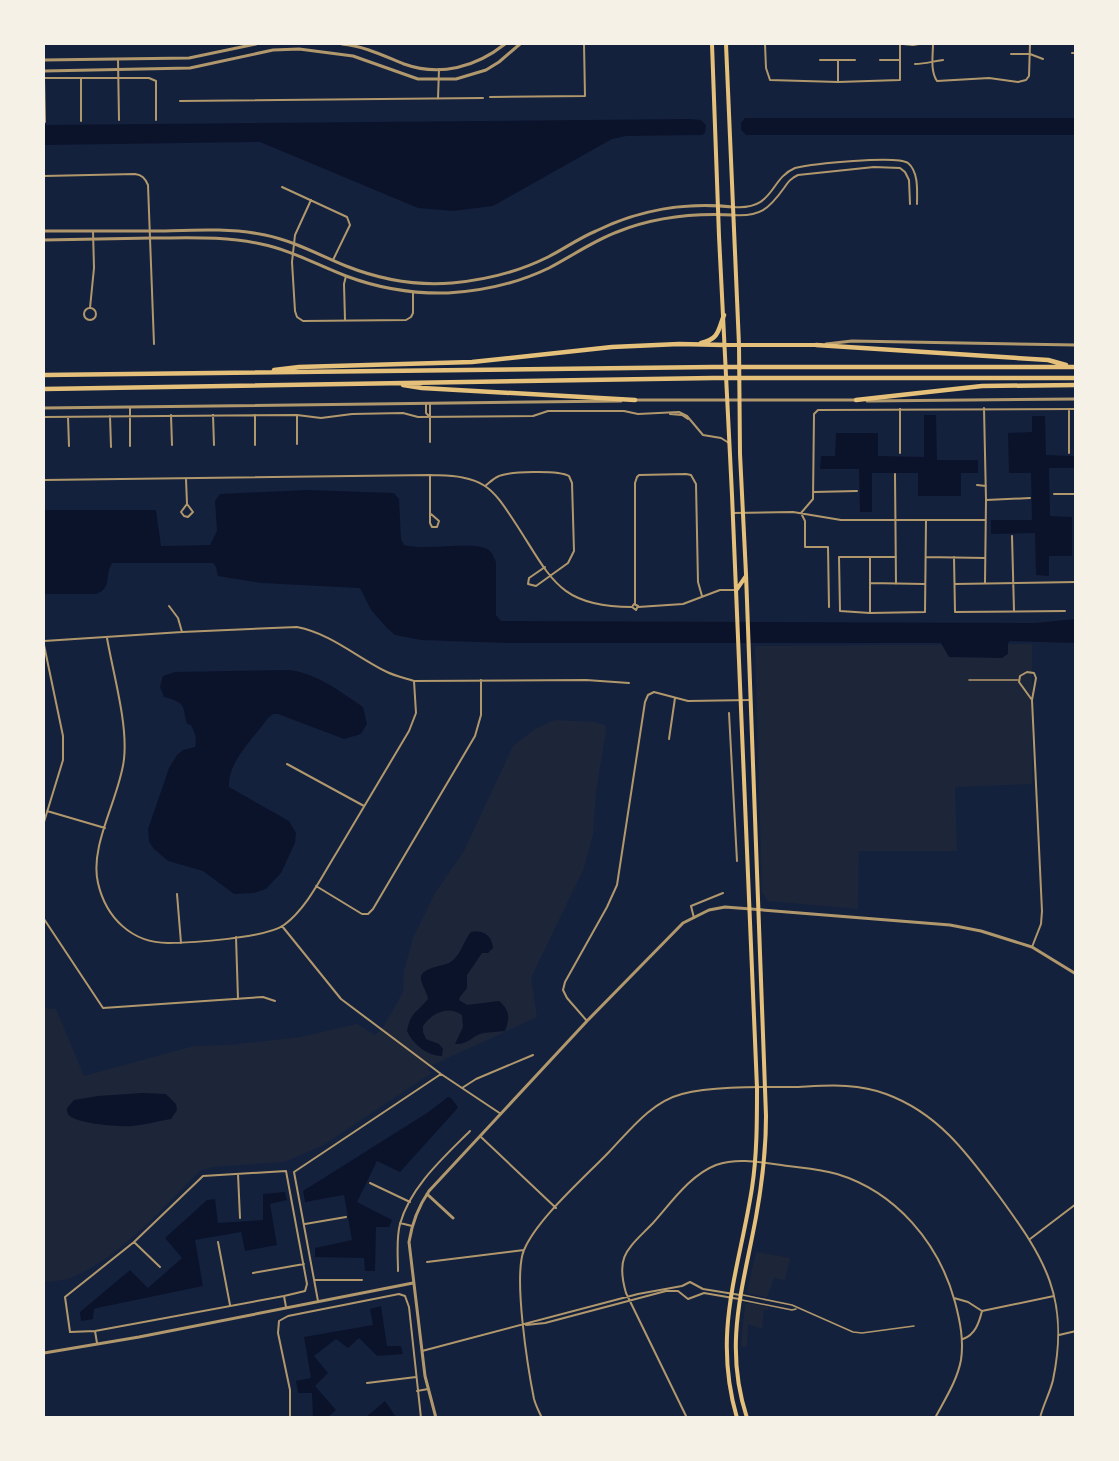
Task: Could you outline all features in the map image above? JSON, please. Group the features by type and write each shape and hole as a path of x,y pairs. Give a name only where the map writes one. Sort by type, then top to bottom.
{"highway":[{"path":"695,344 713,339 718,333 723,315"},
{"path":"256,373 299,367 472,362 612,347 725,345"},
{"path":"816,345 1048,360 1075,367"},
{"path":"44,375 713,367 1075,367"},
{"path":"44,389 713,378 1076,378"},
{"path":"391,383 422,388 635,400"},
{"path":"856,400 982,386 1076,385"}],"main road":[{"path":"712,44 757,1088 755,1162 726,1333 729,1385 737,1418"},
{"path":"725,45 739,345 739,437 744,513 766,1087 764,1163 756,1218 739,1297 735,1334 736,1365 747,1418"},
{"path":"725,345 816,345"},
{"path":"736,590 740,587 746,574"},
{"path":"736,590 740,592 747,604"},
{"path":"744,804 754,804"}],"street":[{"path":"44,60 189,58 256,44"},
{"path":"286,44 286,50"},
{"path":"342,44 355,44 419,69 454,69 470,65 505,44"},
{"path":"44,71 190,68 273,50 299,49 353,56 418,79 439,80 456,79 486,70 520,44"},
{"path":"490,97 585,96 584,44"},
{"path":"765,44 766,68 771,80 838,82 900,80 901,44 919,44"},
{"path":"933,44 934,78 937,81 989,78 1018,82 1026,80 1029,76 1030,44"},
{"path":"1011,54 1030,54 1043,59"},
{"path":"118,59 119,120"},
{"path":"820,60 855,60"},
{"path":"838,60 838,82"},
{"path":"880,60 900,60"},
{"path":"915,64 930,64 933,61 943,60"},
{"path":"438,99 439,69"},
{"path":"45,122 44,78 149,78 156,81 156,120"},
{"path":"81,78 81,120"},
{"path":"180,101 483,98"},
{"path":"44,231 231,230 266,235 294,243 363,272 414,282 450,283 483,279 519,269 628,218 679,207 746,207 770,195 786,173 795,168 889,159 908,163 913,168 917,204"},
{"path":"44,240 230,239 293,253 346,276 379,286 413,292 448,293 483,289 523,278 547,269 603,238 644,223 681,216 755,214 764,211 771,206 793,177 798,175 874,167 900,168 909,180 909,204"},
{"path":"44,176 135,174 142,175 146,180 148,184 154,344"},
{"path":"282,187 347,217 350,225 333,260"},
{"path":"311,200 295,235 294,243 297,317 303,321 406,320 414,313 413,292"},
{"path":"90,308 94,309 96,314 91,320 86,319 84,315 90,308 94,268 93,231"},
{"path":"519,269 523,278"},
{"path":"345,320 344,284 346,276"},
{"path":"448,293 450,283"},
{"path":"816,345 852,341 1076,345"},
{"path":"44,408 726,399 1076,399"},
{"path":"428,403 426,413 429,417 430,442"},
{"path":"130,407 130,446"},
{"path":"984,408 985,583"},
{"path":"900,409 900,453"},
{"path":"1069,409 1070,453"},
{"path":"801,513 813,499 813,414 818,410 1076,409"},
{"path":"44,417 297,414 321,418 343,414 403,413 416,417 533,416 555,411 624,411 682,416 688,419 703,435 721,438 730,444"},
{"path":"297,414 297,444"},
{"path":"213,415 214,445"},
{"path":"255,415 255,445"},
{"path":"110,416 111,447"},
{"path":"171,416 172,445"},
{"path":"68,417 69,446"},
{"path":"721,438 729,433"},
{"path":"485,486 496,477 506,474 559,472 569,476 572,483 574,551 568,563 551,577 536,586 528,584 529,578 545,567"},
{"path":"632,607 635,604 635,483 639,475 686,474 694,479 696,483 698,582 702,596"},
{"path":"896,474 896,584"},
{"path":"430,475 431,514"},
{"path":"44,480 456,476 485,486 502,503 551,577 569,594 585,603 632,607 636,610 638,607 683,603 720,591 736,590"},
{"path":"186,478 187,504 182,512 188,517 193,512 187,504"},
{"path":"977,485 986,486"},
{"path":"814,492 857,491"},
{"path":"1054,494 1076,494"},
{"path":"986,500 1030,498"},
{"path":"733,513 801,513 841,520 985,520"},
{"path":"801,513 805,521 805,547 828,547 829,607"},
{"path":"896,557 839,557 840,610 870,613 925,612 926,520"},
{"path":"1012,536 1014,612"},
{"path":"870,557 870,613"},
{"path":"926,557 985,558"},
{"path":"954,557 955,612 1065,611"},
{"path":"955,584 1076,582"},
{"path":"870,583 925,584"},
{"path":"635,604 638,607"},
{"path":"169,606 178,618 182,632"},
{"path":"44,641 297,627 328,637 387,672 414,681 596,680 629,683"},
{"path":"107,638 125,742 120,779 97,862 97,880 107,905 125,929 153,943 181,943 248,936 282,927 303,905 316,886 409,731 416,713 414,681"},
{"path":"44,645 63,736 63,760 44,822"},
{"path":"1032,700 1019,680 1020,676 1027,672 1032,672 1036,681 1032,700 1042,911 1041,924 1032,947"},
{"path":"316,886 362,914 368,914 373,909 475,736 481,715 481,680"},
{"path":"587,1021 567,998 563,990 564,982 607,907 616,885 648,695 654,692 688,701 750,700"},
{"path":"669,739 675,698"},
{"path":"729,713 737,861"},
{"path":"287,764 364,806"},
{"path":"47,811 105,828"},
{"path":"694,918 691,906 723,893"},
{"path":"177,894 181,943"},
{"path":"436,1418 428,1389 422,1351 409,1242 420,1204 587,1021 683,923 710,910 725,907 950,925 1008,938 1032,947 1076,974"},
{"path":"44,919 103,1008 263,997 275,1001"},
{"path":"282,927 340,999 441,1074 501,1114"},
{"path":"236,937 238,999"},
{"path":"462,1088 476,1079 533,1055"},
{"path":"318,1300 294,1172 441,1074"},
{"path":"542,1418 535,1402 523,1325 521,1263 524,1250 542,1221 653,1107 681,1094 766,1087 855,1085 886,1094 909,1105 945,1129 974,1161 1030,1239 1048,1275 1059,1318 1059,1335 1052,1383 1040,1418"},
{"path":"398,1271 400,1223 410,1202 432,1170 470,1131"},
{"path":"481,1137 556,1208"},
{"path":"687,1418 629,1297 621,1275 621,1265 629,1248 694,1179 705,1171 728,1162 755,1162 816,1169 837,1174 868,1187 883,1197 900,1211 925,1238 943,1268 954,1298 962,1339 961,1359 957,1373 935,1418"},
{"path":"287,1172 307,1288 301,1293 95,1331 70,1332 65,1297 134,1242 203,1176 287,1172"},
{"path":"238,1174 240,1218"},
{"path":"370,1183 410,1202"},
{"path":"427,1194 453,1218"},
{"path":"1030,1239 1076,1204"},
{"path":"304,1224 346,1217"},
{"path":"400,1223 412,1226"},
{"path":"134,1242 160,1267"},
{"path":"218,1242 230,1305"},
{"path":"427,1262 524,1250"},
{"path":"253,1273 304,1264"},
{"path":"314,1280 362,1280"},
{"path":"422,1351 690,1282 703,1289 739,1297"},
{"path":"44,1353 139,1337 413,1283"},
{"path":"375,1289 376,1299"},
{"path":"523,1325 545,1323 666,1291 678,1291 688,1299 704,1293 731,1295"},
{"path":"290,1418 290,1390 278,1333 279,1321 288,1316 399,1294 405,1296 409,1307 421,1418"},
{"path":"284,1296 286,1307"},
{"path":"954,1298 968,1302 982,1311 1053,1296"},
{"path":"962,1339 970,1336 979,1322 982,1311"},
{"path":"95,1331 97,1343"},
{"path":"1059,1335 1076,1331"},
{"path":"367,1383 416,1377"},
{"path":"417,1391 428,1389"}],"lane":[{"path":"969,680 1019,680"},
{"path":"739,1297 792,1310 797,1308"},
{"path":"739,1297 792,1305 856,1333 914,1326"}],"shaded area":[{"path":"745,118 1075,118 1075,135 746,135 741,130 741,123"},
{"path":"701,120 706,125 705,133 702,135 626,136 612,139 493,206 453,211 418,208 260,142 44,145 44,125"},
{"path":"924,415 936,415 937,460 978,460 978,473 961,473 961,496 918,496 918,473 872,473 872,512 860,512 859,469 820,469 821,456 835,456 836,433 878,433 878,456 924,457"},
{"path":"1032,416 1045,416 1046,455 1075,456 1075,468 1049,468 1050,516 1072,517 1072,556 1049,556 1049,576 1036,575 1035,533 991,534 991,520 1032,520 1031,473 1009,473 1008,433 1032,432"},
{"path":"307,490 394,493 399,499 401,539 404,545 424,547 468,545 487,549 492,553 496,562 496,615 501,621 1036,623 1075,619 1076,643 1010,641 1008,654 1002,658 949,657 941,643 506,643 421,640 395,635 371,610 360,588 261,583 218,576 213,563 112,563 105,588 96,594 44,594 44,510 156,510 161,546 210,545 217,531 215,501 220,494"},
{"path":"1032,644 1032,784 955,787 957,851 859,851 858,909 768,901 762,893 755,646"},
{"path":"289,670 318,679 363,707 367,724 361,734 344,739 273,714 249,742 232,768 229,787 289,821 296,833 295,843 281,873 266,889 254,893 234,894 203,871 168,861 149,842 148,829 169,768 183,750 195,747 196,741 191,725 187,724 182,705 164,697 160,687 163,676 175,672"},
{"path":"555,720 594,722 605,725 606,731 596,791 593,834 584,868 531,978 537,1017 426,1068 432,1073 324,1145 284,1162 213,1167 200,1171 124,1245 107,1258 71,1278 44,1282 44,1008 56,1009 84,1076 194,1046 230,1045 301,1037 357,1024 375,1035 384,1026 403,992 404,971 413,938 435,893 464,851 513,746 535,729"},
{"path":"471,932 486,934 493,948 488,953 482,953 467,975 467,988 459,1000 467,1005 499,1001 507,1011 507,1026 505,1031 484,1033 464,1043 455,1044 463,1027 462,1015 451,1011 441,1012 431,1017 423,1026 426,1039 439,1044 443,1049 442,1056 431,1054 417,1045 407,1031 412,1016 428,999 421,977 428,969 453,960"},
{"path":"142,1093 166,1094 176,1104 177,1110 171,1119 119,1126 82,1121 70,1116 67,1112 67,1108 74,1100"},
{"path":"448,1097 458,1107 456,1110 400,1172 377,1161 357,1202 392,1220 389,1227 376,1227 375,1271 365,1271 364,1258 315,1257 315,1248 352,1240 344,1195 305,1202 303,1191 427,1113"},
{"path":"285,1192 287,1200 270,1204 277,1245 245,1251 241,1232 195,1240 203,1286 97,1308 94,1309 93,1319 81,1321 80,1312 130,1270 148,1288 182,1258 165,1238 207,1200 215,1199 218,1223 263,1220 263,1194"},
{"path":"756,1252 790,1258 785,1280 774,1278 767,1297 747,1293"},
{"path":"745,1304 769,1307 768,1310 764,1310 762,1329 748,1324 746,1347 741,1346"},
{"path":"381,1306 387,1346 401,1346 403,1354 377,1356 359,1338 348,1348 336,1339 314,1356 328,1373 315,1386 336,1410 328,1417 313,1417 312,1393 298,1393 296,1381 311,1378 304,1337 373,1325 370,1309"},
{"path":"385,1401 396,1417 366,1417"}]}
